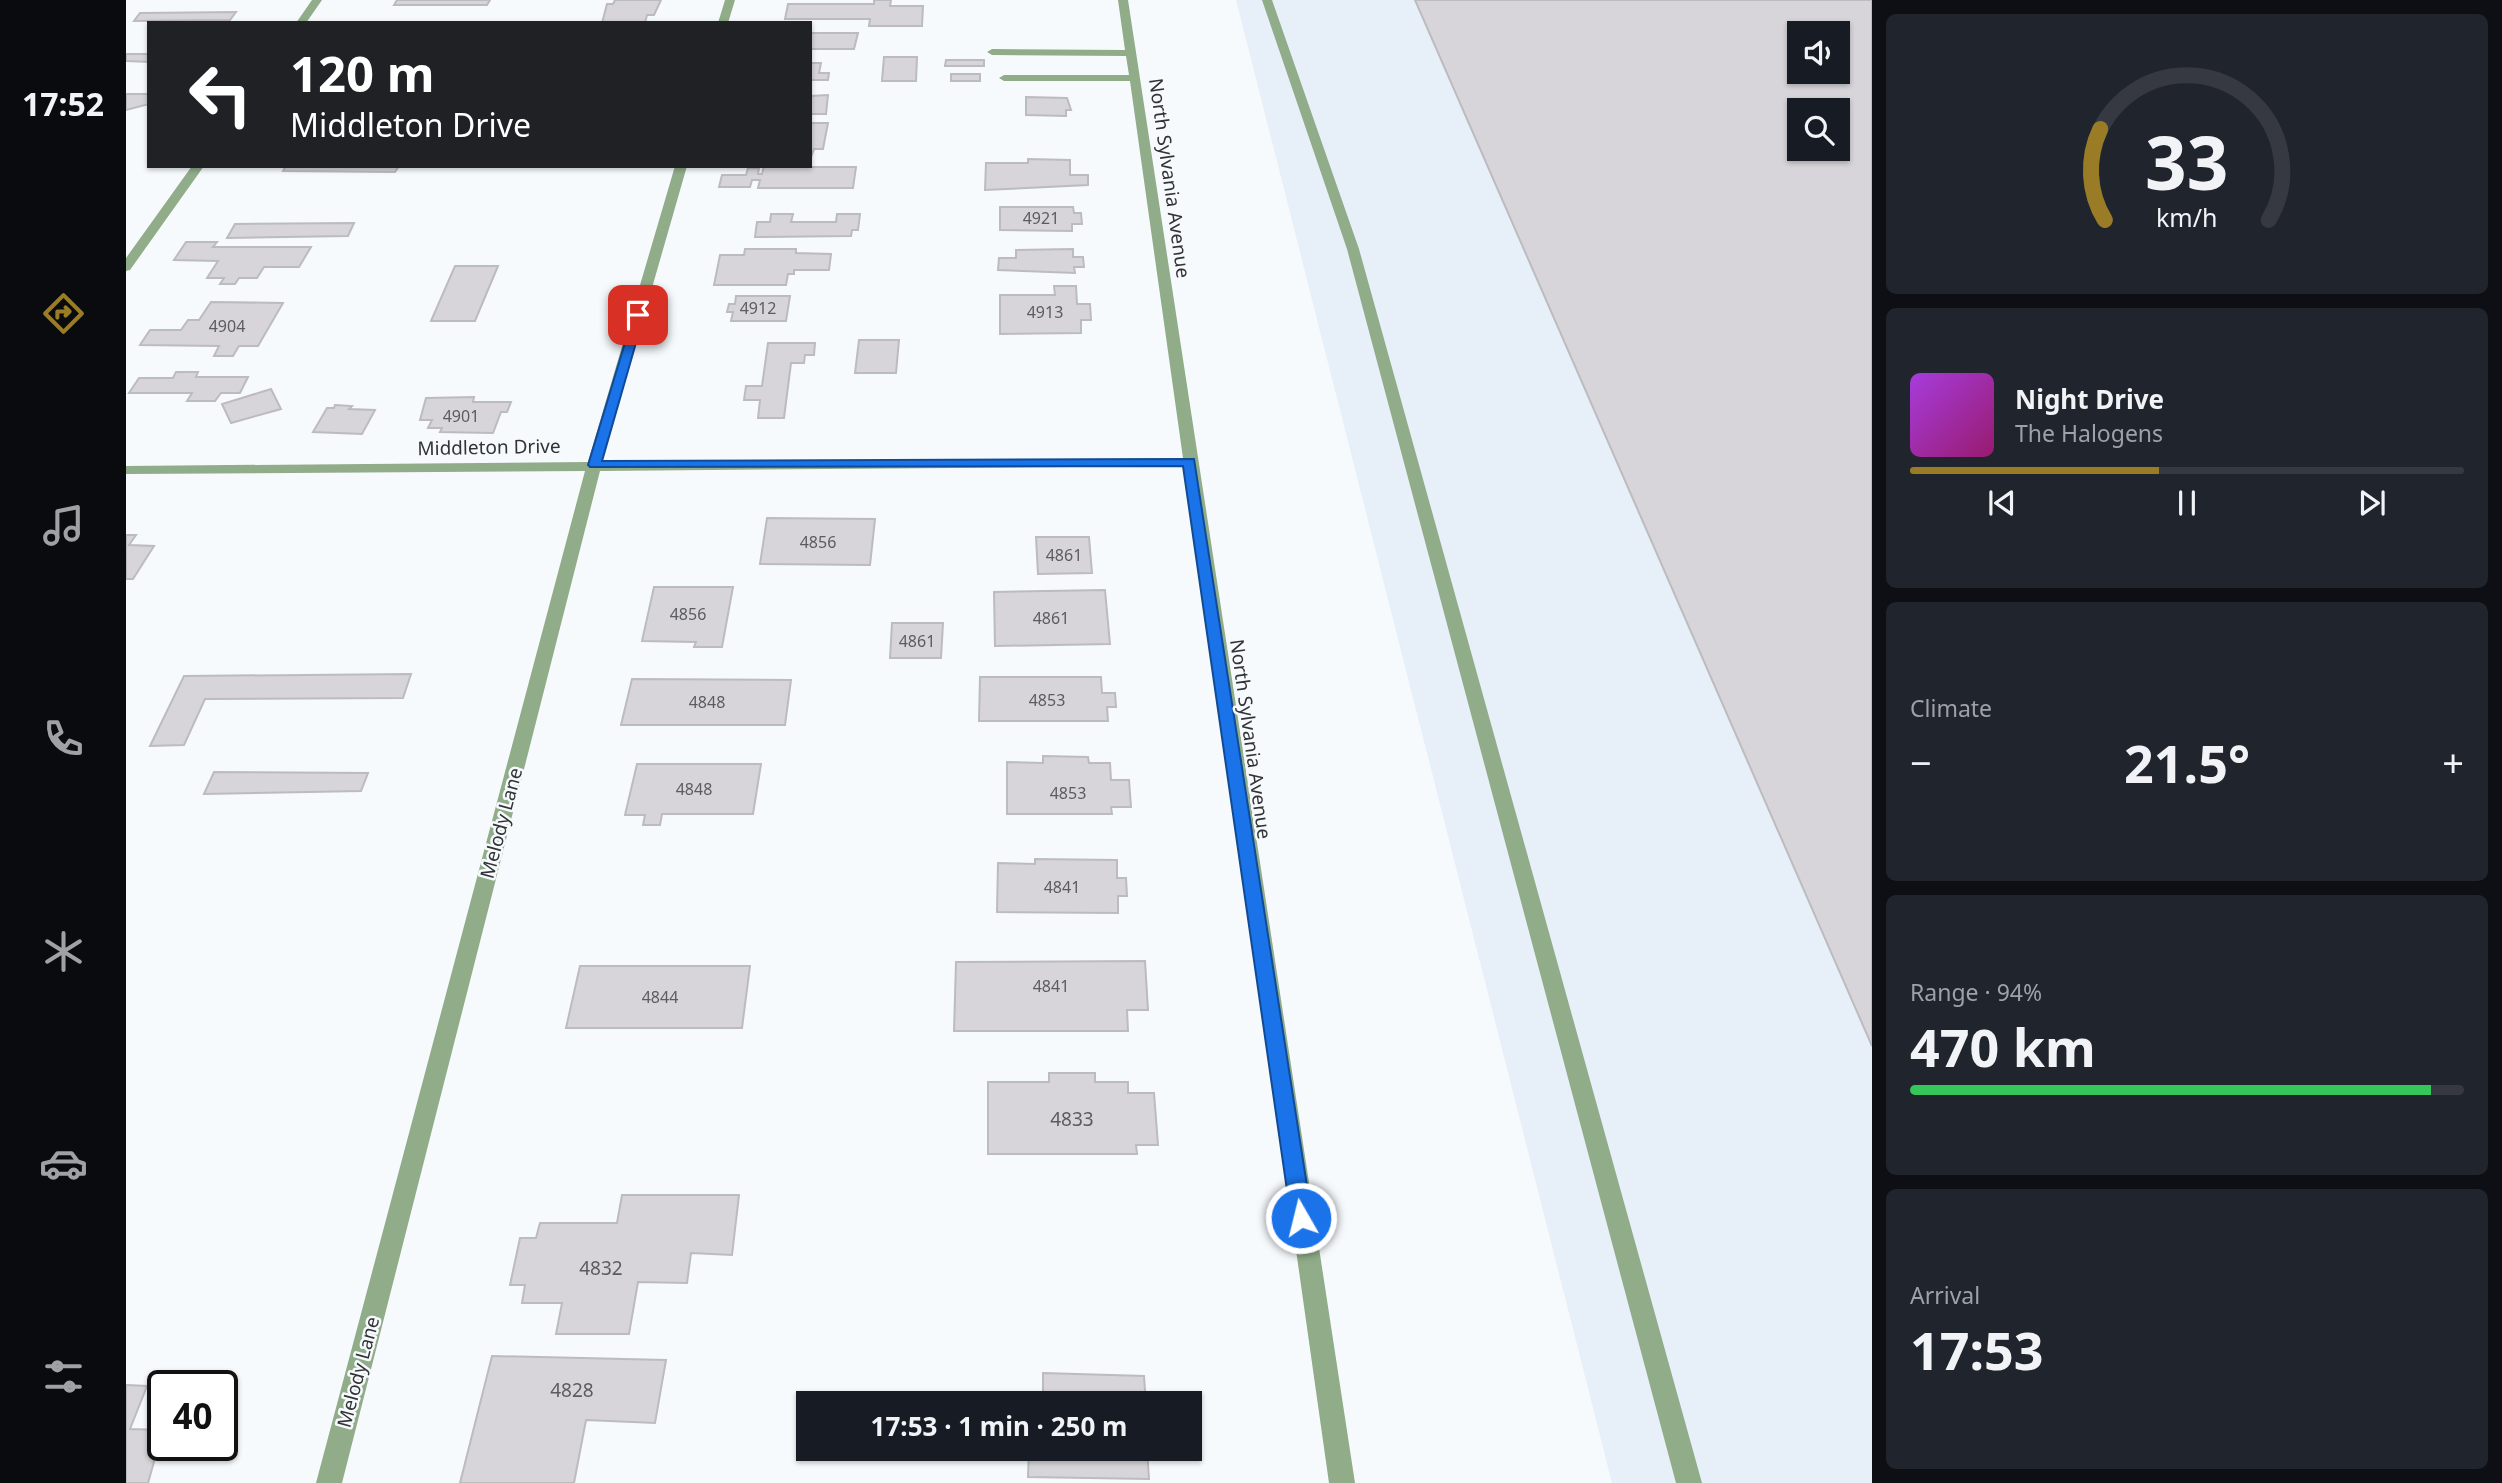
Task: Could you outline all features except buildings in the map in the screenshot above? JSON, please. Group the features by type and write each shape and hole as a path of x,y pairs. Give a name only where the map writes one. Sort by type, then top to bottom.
{"street":[{"path":"302,21 317,0"},
{"path":"724,21 730,0"},
{"name":"North Sylvania Avenue","path":"1124,0 1189,462 1342,1483"},
{"path":"1267,0 1353,249 1689,1483"},
{"path":"992,52 1131,53"},
{"path":"1004,78 1135,78"},
{"path":"126,267 197,168"},
{"name":"Melody Lane","path":"329,1483 594,465 680,168"},
{"name":"Middleton Drive","path":"126,470 1189,462"}],"shaded area":[{"path":"1236,0 1872,0 1872,1483 1612,1483"}],"route":[{"path":"638,315 594,465 1189,462 1301,1218"}]}
